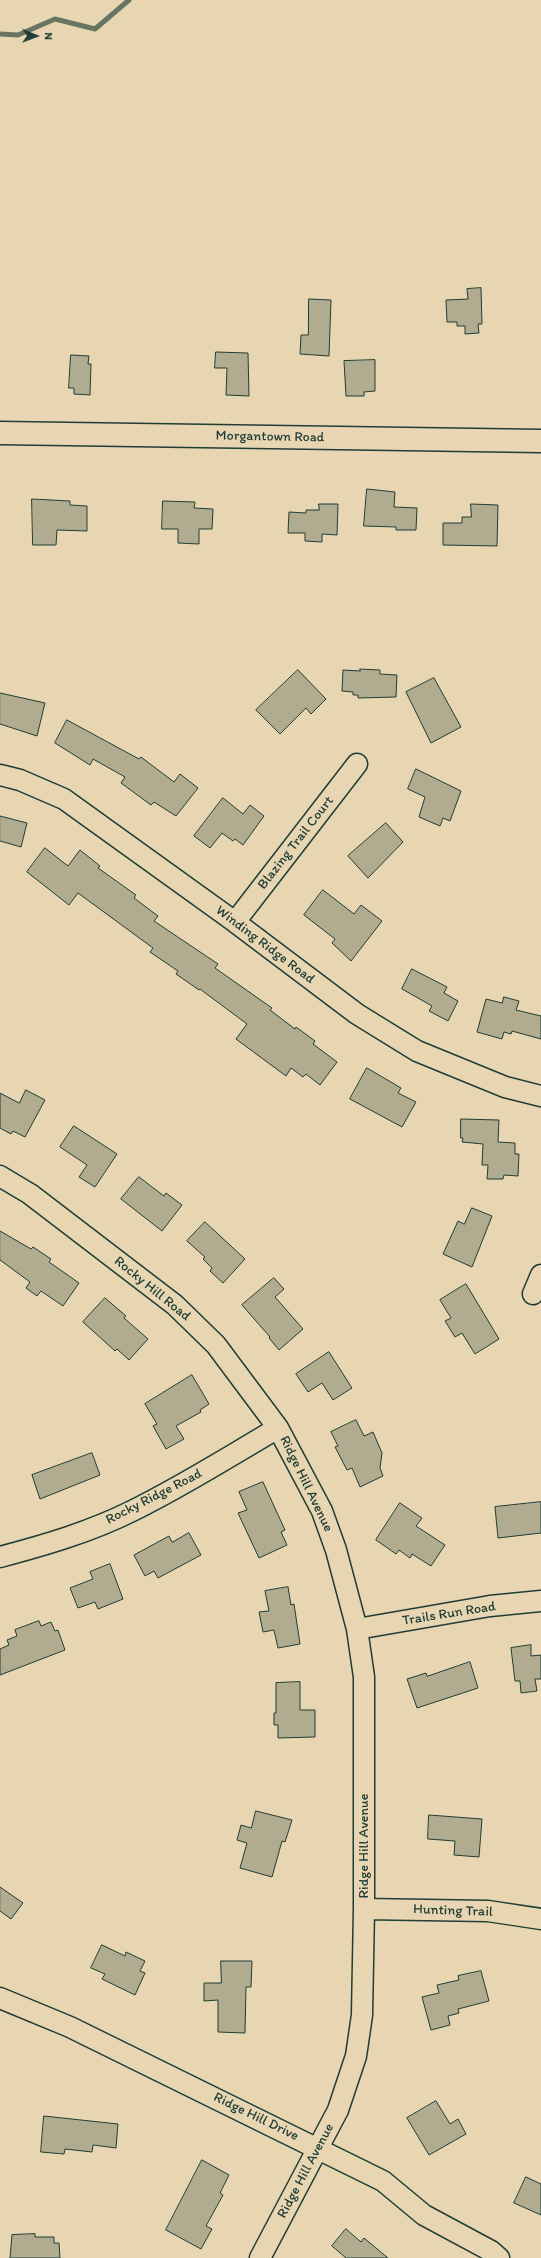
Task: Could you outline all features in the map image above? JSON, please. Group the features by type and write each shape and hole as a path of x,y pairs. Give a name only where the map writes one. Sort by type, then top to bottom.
{"main road":[{"name":"Morgantown Road","path":"0,433 541,441"}],"street":[{"name":"Blazing Trail Court","path":"235,922 357,764"},
{"name":"Winding Ridge Road","path":"0,775 20,780 64,799 235,922 357,1014 417,1050 505,1087 541,1096"},
{"name":"Rocky Hill Road","path":"0,1176 30,1194 175,1305 216,1345 278,1428"},
{"path":"533,1294 541,1276"},
{"name":"Rocky Ridge Road","path":"0,1557 58,1542 131,1512 177,1488 278,1428"},
{"name":"Ridge Hill Avenue","path":"260,2258 338,2110 356,2056 362,2015 364,1909 364,1677 357,1629 336,1550 322,1511 278,1428"},
{"name":"Trails Run Road","path":"357,1629 490,1606 541,1601"},
{"name":"Hunting Trail","path":"364,1909 488,1911 541,1919"},
{"name":"Ridge Hill Drive","path":"0,1998 70,2027 319,2148 383,2181 424,2215 491,2251 499,2258"}],"building":[{"path":"481,288 482,324 478,324 479,333 465,334 465,326 457,326 457,322 447,322 446,300 468,299 467,289"},
{"path":"309,299 331,300 329,356 300,354 301,335 308,335"},
{"path":"216,352 248,353 249,396 226,395 227,368 215,368"},
{"path":"71,355 89,356 88,364 91,364 90,395 74,394 74,388 69,388"},
{"path":"375,360 375,391 364,392 364,396 346,396 344,361"},
{"path":"367,489 395,492 394,507 417,508 416,530 396,530 396,527 364,526"},
{"path":"32,499 70,501 70,505 87,506 87,531 57,530 56,545 33,545"},
{"path":"163,501 195,502 194,508 213,509 212,529 199,529 199,544 178,543 178,529 162,529"},
{"path":"319,504 338,504 337,535 322,534 322,542 305,541 305,533 288,533 289,512 306,513 306,510 319,510"},
{"path":"471,504 498,505 497,546 443,545 443,523 462,523 462,517 471,517"},
{"path":"360,669 380,670 380,674 397,675 396,697 358,698 358,695 353,695 353,692 342,691 343,670 360,671"},
{"path":"298,670 326,699 311,714 306,708 280,734 256,710"},
{"path":"434,678 461,727 431,743 406,692"},
{"path":"0,693 45,703 37,736 0,724"},
{"path":"67,720 139,759 141,757 174,782 180,774 198,788 176,816 154,802 151,805 121,783 125,777 93,759 90,765 55,743"},
{"path":"416,769 461,791 450,821 443,818 440,826 419,817 425,797 408,789"},
{"path":"223,798 243,814 250,805 264,816 243,845 235,839 233,841 222,833 210,848 194,836"},
{"path":"0,816 27,823 21,847 0,841"},
{"path":"386,823 403,842 368,878 348,856"},
{"path":"45,848 68,866 80,850 100,866 98,868 136,895 134,898 158,916 154,921 218,964 215,968 272,1008 270,1010 295,1029 296,1027 315,1041 313,1044 337,1062 320,1085 306,1074 303,1077 291,1068 286,1076 236,1039 247,1024 200,989 199,990 176,974 178,971 150,952 153,948 78,893 69,905 27,872"},
{"path":"323,890 354,914 361,905 382,921 351,961 332,943 335,939 304,915"},
{"path":"412,969 447,987 444,993 458,1001 448,1021 429,1011 432,1006 402,989"},
{"path":"504,997 519,1001 516,1010 541,1016 541,1039 512,1031 511,1034 504,1032 502,1039 477,1032 486,999 502,1003"},
{"path":"367,1068 401,1088 398,1093 416,1102 402,1127 350,1099"},
{"path":"26,1090 45,1100 25,1137 13,1131 11,1134 0,1128 0,1093 19,1103"},
{"path":"461,1119 499,1120 498,1142 515,1143 515,1154 519,1154 518,1176 504,1175 503,1179 487,1179 488,1165 482,1165 483,1144 462,1142"},
{"path":"74,1126 117,1154 95,1187 79,1177 87,1165 60,1147"},
{"path":"139,1177 164,1196 166,1193 182,1205 162,1231 121,1199"},
{"path":"472,1208 492,1216 472,1267 443,1254 458,1221 464,1224"},
{"path":"205,1222 245,1259 223,1283 210,1271 212,1268 203,1259 205,1257 187,1241"},
{"path":"0,1231 31,1249 33,1247 51,1259 49,1262 79,1283 63,1306 41,1291 37,1296 26,1288 30,1282 0,1260"},
{"path":"274,1278 284,1289 275,1297 303,1329 279,1350 269,1338 270,1337 242,1305"},
{"path":"466,1284 499,1339 475,1354 462,1333 455,1337 445,1321 451,1318 440,1300"},
{"path":"105,1298 126,1316 124,1318 148,1339 129,1360 117,1349 115,1351 83,1322"},
{"path":"329,1352 352,1388 333,1400 322,1383 308,1392 296,1374"},
{"path":"192,1375 209,1404 200,1410 201,1412 176,1426 184,1439 166,1449 153,1426 157,1424 145,1404"},
{"path":"356,1420 364,1436 373,1432 382,1453 380,1468 383,1476 360,1487 352,1468 347,1470 335,1447 338,1446 331,1432"},
{"path":"92,1453 100,1475 40,1499 32,1475"},
{"path":"263,1482 285,1530 281,1532 287,1545 259,1558 238,1513 247,1510 239,1492"},
{"path":"541,1502 541,1533 498,1538 495,1507"},
{"path":"400,1503 422,1518 416,1526 445,1545 431,1566 412,1554 410,1558 399,1550 396,1554 376,1540"},
{"path":"189,1533 201,1555 158,1578 154,1571 145,1576 134,1555 169,1536 172,1542"},
{"path":"110,1564 123,1599 98,1609 95,1602 78,1608 70,1588 93,1579 90,1572"},
{"path":"288,1587 291,1605 294,1604 300,1644 278,1648 274,1630 263,1632 259,1612 269,1611 265,1591"},
{"path":"39,1621 41,1626 51,1622 55,1631 58,1630 65,1650 0,1675 0,1649 9,1645 7,1640 17,1636 15,1630"},
{"path":"531,1645 531,1656 541,1655 541,1679 535,1679 537,1691 521,1693 520,1681 515,1681 511,1648"},
{"path":"470,1662 478,1688 417,1708 407,1679 426,1673 427,1676"},
{"path":"300,1682 300,1710 315,1710 315,1737 278,1738 278,1725 274,1725 274,1713 276,1713 276,1683"},
{"path":"256,1811 292,1820 285,1842 282,1841 272,1877 240,1868 247,1843 237,1840 241,1825 251,1828"},
{"path":"429,1815 482,1819 479,1857 454,1855 455,1841 428,1839"},
{"path":"0,1887 23,1903 11,1919 0,1911"},
{"path":"102,1945 125,1956 126,1952 145,1961 140,1971 145,1973 135,1995 102,1979 105,1974 91,1968"},
{"path":"221,1961 252,1961 251,1987 246,1987 245,2033 218,2032 218,2000 204,2001 204,1983 221,1983"},
{"path":"481,1971 489,2001 458,2009 459,2013 448,2016 450,2025 431,2030 422,1997 439,1993 437,1985 459,1980 458,1976"},
{"path":"436,2101 450,2124 458,2119 466,2134 429,2155 407,2118"},
{"path":"44,2116 118,2124 116,2148 93,2145 92,2152 65,2149 64,2154 41,2152"},
{"path":"202,2160 229,2175 220,2193 223,2195 206,2226 212,2229 201,2249 166,2230"},
{"path":"526,2177 541,2184 541,2215 514,2203"},
{"path":"346,2229 361,2242 364,2238 388,2258 346,2258 332,2246"},
{"path":"35,2234 35,2237 54,2237 54,2243 59,2243 60,2258 10,2258 12,2235"}],"waterway":[{"path":"0,34 18,35 55,19 95,29 129,0"}]}
